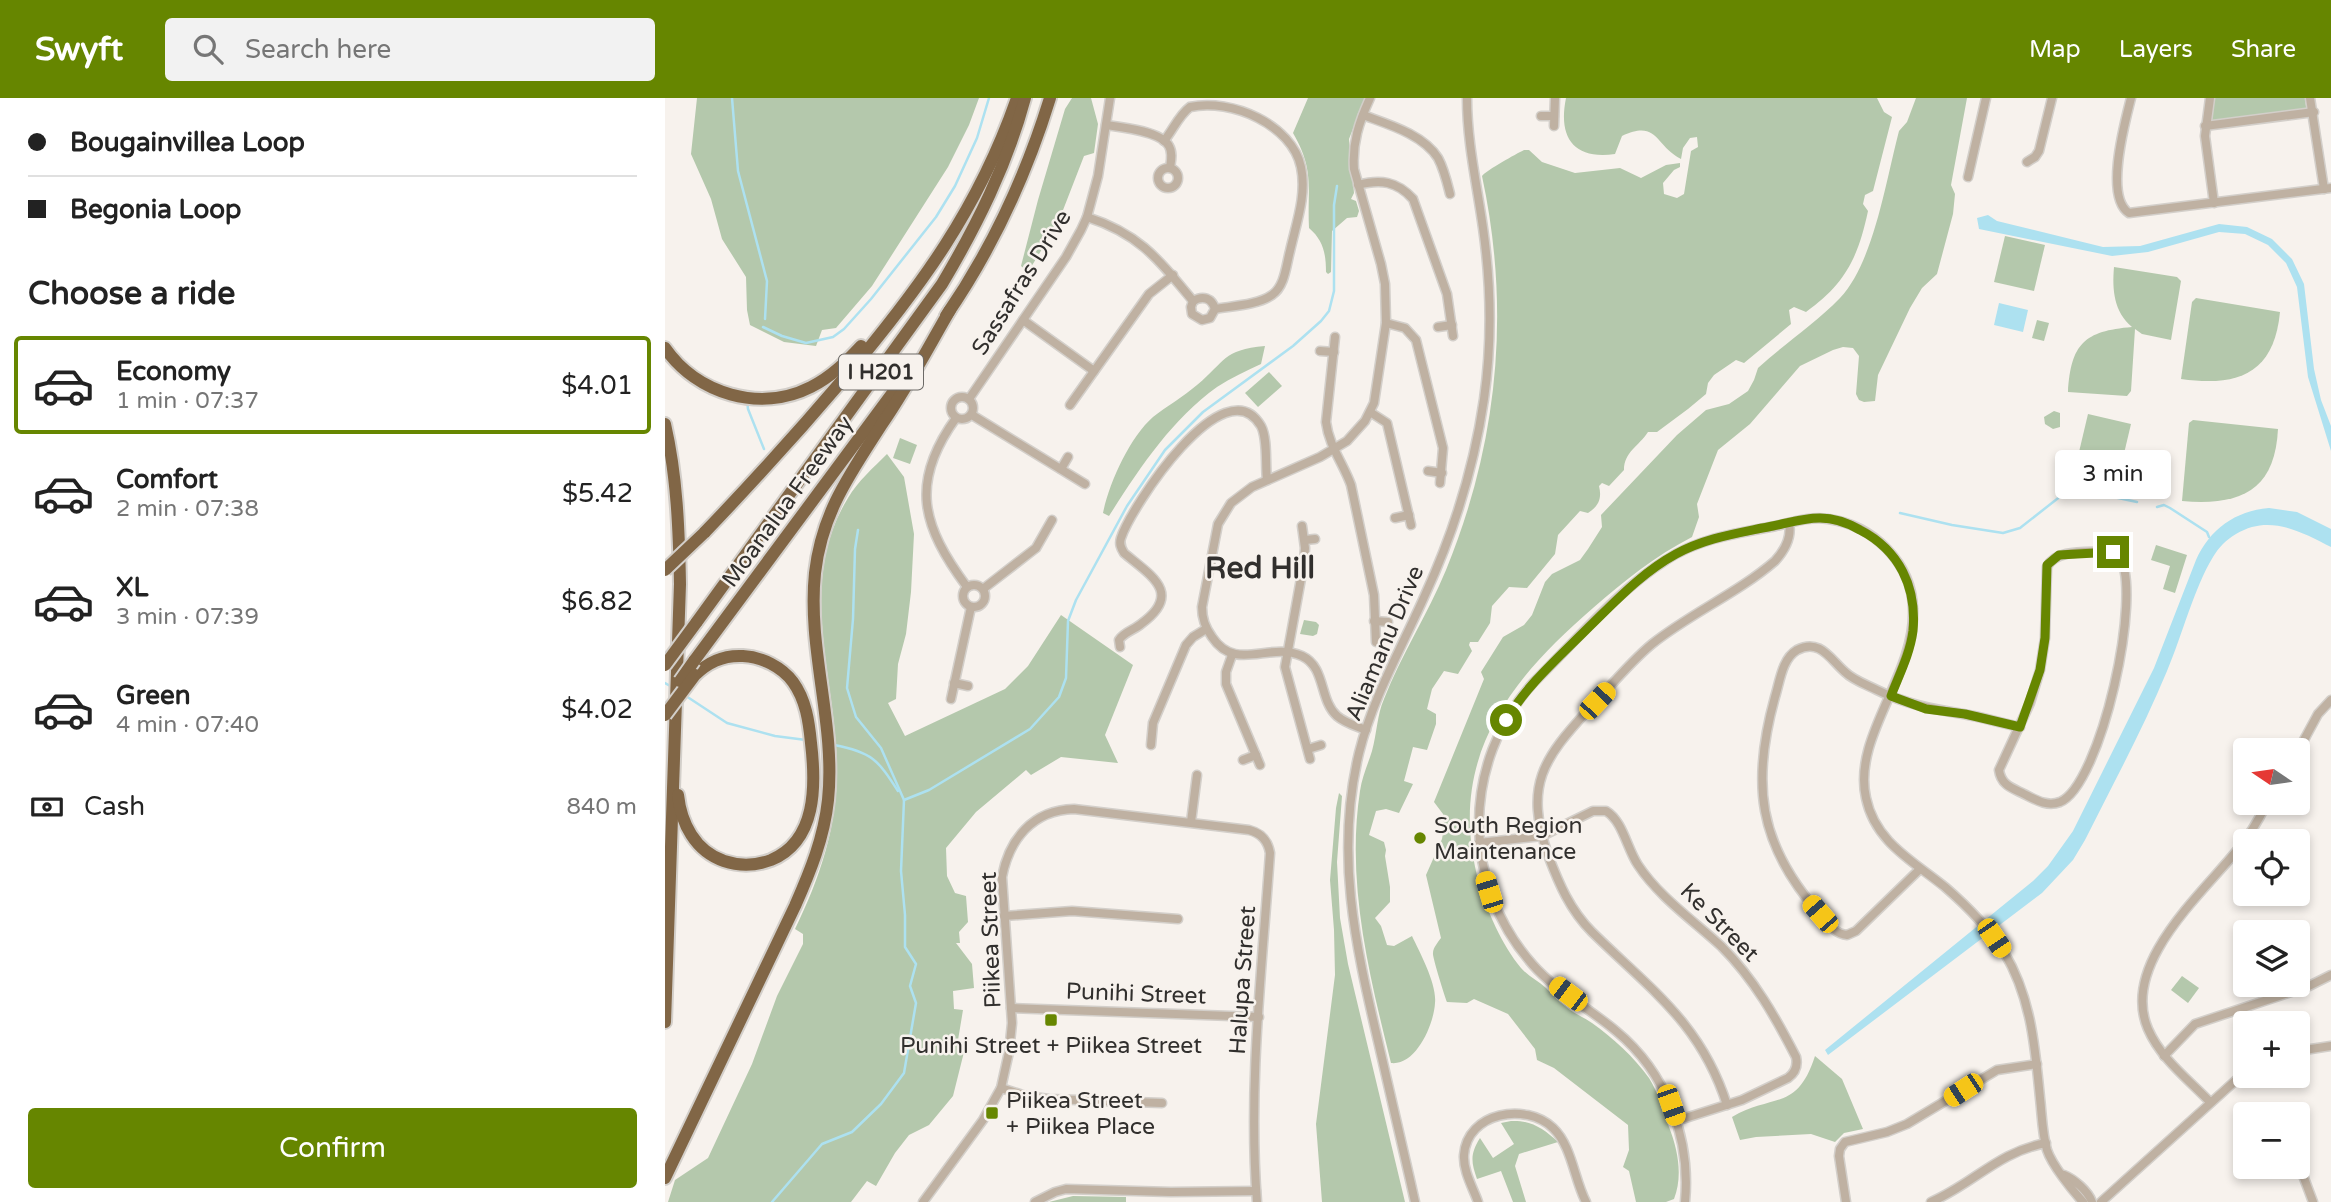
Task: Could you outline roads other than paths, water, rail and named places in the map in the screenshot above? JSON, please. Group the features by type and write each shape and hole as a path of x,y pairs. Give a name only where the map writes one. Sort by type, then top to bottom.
{"highway":[{"path":"665,570 781,452 899,313 967,212 993,163 1017,98"},
{"name":"Moanalua Freeway","path":"665,665 942,285 977,224 993,189 1008,153 1025,98"},
{"name":"Moanalua Freeway","path":"670,710 694,662 913,365 950,310 1007,211 1025,171 1050,98"},
{"path":"665,348 676,362 695,377 726,393 751,398 785,396 818,384 845,363 910,291 967,212"},
{"path":"665,1178 809,876 826,815 829,757 814,614 815,572 824,534 837,496 852,468 883,425 950,310"},
{"path":"665,424 674,474 679,545 677,677 670,710 665,1022"},
{"path":"729,657 750,657 770,663 792,680 803,701 809,723 813,756 812,802 809,817 799,838 784,853 747,865 718,859 699,846 681,818 670,710 695,675 709,663 729,657"}],"street":[{"name":"Sassafras Drive","path":"1052,520 1036,548 983,589 986,595 984,602 978,607 971,607 965,603 963,597 967,587 937,543 926,497 928,474 933,456 956,418 951,409 953,402 958,397 969,399 1066,257 1087,217 1100,169 1110,98"},
{"path":"1366,730 1345,722 1334,713 1315,667 1302,656 1279,651 1232,655 1216,643 1206,629 1202,617 1218,524 1227,509 1252,487 1333,450 1358,431 1370,412 1381,367 1386,323 1381,264 1358,185 1353,155 1357,130 1370,98"},
{"name":"Aliamanu Drive","path":"1415,1202 1357,948 1349,899 1347,852 1359,753 1381,689 1425,596 1452,530 1469,474 1482,408 1489,342 1488,277 1484,231 1470,144 1467,98"},
{"path":"1554,126 1555,98"},
{"path":"1968,177 1986,98"},
{"path":"2027,162 2039,151 2052,98"},
{"path":"2131,98 2117,160 2118,189 2124,210 2134,213 2327,189 2310,98"},
{"path":"2210,98 2205,127 2214,204"},
{"path":"1087,217 1114,226 1154,254 1193,301 1191,311 1198,319 1210,318 1215,309 1265,299 1280,287 1303,182 1299,159 1289,139 1280,128 1247,104 1229,99 1206,100 1189,107 1164,141"},
{"path":"2205,127 2314,112"},
{"path":"1363,115 1403,131 1429,148 1443,169 1450,194"},
{"path":"1541,116 1555,116"},
{"path":"1106,125 1144,132 1164,141 1171,152 1170,168"},
{"path":"1358,185 1385,181 1401,188 1413,199 1447,294 1453,335"},
{"path":"1070,405 1149,294 1173,275"},
{"path":"1193,301 1207,298 1215,309"},
{"path":"1023,320 1094,371"},
{"path":"1386,323 1405,328 1416,340 1443,448 1440,483"},
{"path":"1438,327 1452,325"},
{"path":"1335,337 1327,422 1333,450 1345,468 1351,485 1374,595 1376,642"},
{"path":"1320,351 1334,352"},
{"path":"956,418 963,420 972,415 974,408 969,399"},
{"path":"1120,648 1121,635 1146,620 1158,606 1162,594 1158,582 1124,553 1121,537 1145,497 1183,444 1220,414 1244,412 1252,416 1262,429 1265,438 1267,480"},
{"path":"1370,412 1387,423 1411,525"},
{"path":"972,415 1085,484"},
{"path":"1061,469 1068,457"},
{"path":"1428,471 1442,473"},
{"path":"1395,518 1409,515"},
{"path":"1685,1202 1686,1163 1676,1121 1655,1075 1632,1045 1543,975 1517,946 1493,904 1479,842 1481,789 1491,752 1506,720 1533,683 1629,588 1664,561 1705,541 1819,518 1853,526 1884,544 1899,562 1912,595 1913,630 1907,653 1867,755 1864,777 1866,799 1873,820 1893,848 1943,886 1977,917 1994,938 2015,973 2031,1016 2050,1157 2064,1175 2066,1183 2083,1202"},
{"path":"1727,1105 1709,1060 1678,1014 1593,933 1573,910 1559,886 1542,836 1537,807 1539,783 1548,760 1560,741 1652,644 1775,561 1786,545 1791,531 1789,523"},
{"path":"1302,526 1305,540 1304,562 1286,667 1310,759"},
{"path":"1305,540 1315,538"},
{"path":"2108,551 2116,554 2124,565 2126,604 2117,680 2107,718 2092,754 2073,791 2063,800 2053,803 2040,802 2005,785 2001,780 1999,766 2020,727 2040,670 2045,638 2047,565 2059,555 2108,551"},
{"path":"967,587 973,584 983,589"},
{"name":"Sassafras Drive","path":"951,699 971,607"},
{"path":"1374,621 1388,622"},
{"path":"1151,745 1153,723 1186,645 1206,629"},
{"path":"1920,869 1854,932 1847,935 1838,933 1807,899 1782,862 1770,831 1763,799 1761,765 1765,732 1784,667 1793,653 1805,647 1820,648 1832,656 1849,675 1891,696 1926,709 1965,714 2020,727"},
{"path":"1232,655 1226,672 1226,684 1260,765"},
{"path":"954,683 968,686"},
{"path":"2305,738 2318,714 2331,700"},
{"path":"1308,748 1321,745"},
{"path":"1243,760 1256,755"},
{"path":"1191,822 1197,775"},
{"name":"Piikea Street","path":"923,1202 983,1120 1001,1088 1010,1052 1011,1008 1002,877 1008,854 1018,835 1040,817 1056,811 1074,810 1191,822"},
{"name":"Ke Street","path":"1479,842 1542,836 1595,810 1609,813 1638,865 1665,895 1722,948 1759,991 1795,1056 1795,1069 1788,1078 1727,1105 1676,1121"},
{"path":"2210,1102 2164,1056 2147,1027 2144,1015 2144,982 2151,961 2168,933 2241,846 2259,816"},
{"name":"Halupa Street","path":"1191,822 1252,831 1263,837 1269,848 1253,1097 1252,1140 1257,1202"},
{"path":"1004,916 1072,911 1178,919"},
{"path":"2164,1056 2195,1024 2309,986 2331,975"},
{"name":"Punihi Street","path":"1011,1008 1259,1017"},
{"path":"2310,1049 2331,1046"},
{"path":"1846,1202 1839,1156 1840,1148 1845,1142 1887,1132 1907,1124 1997,1070 2037,1064"},
{"path":"2101,1202 2233,1082"},
{"path":"1001,1088 1026,1096 1049,1099 1162,1103"},
{"path":"1478,1202 1464,1164 1465,1148 1474,1132 1483,1124 1501,1114 1514,1113 1531,1115 1554,1128 1564,1143 1586,1202"},
{"path":"1931,1202 2012,1152 2046,1143"},
{"path":"2064,1175 2070,1177 2092,1202"},
{"path":"2304,1179 2313,1202"},
{"path":"1035,1202 1066,1189 1170,1197 1256,1191"}],"water":[{"path":"1988,215 1997,221 2103,247 2140,246 2219,224 2247,227 2272,239 2292,259 2304,284 2314,369 2321,400 2331,426 2331,451 2308,377 2297,287 2286,263 2268,245 2245,234 2219,232 2148,252 2112,256 1979,229 1977,218"},
{"path":"1999,303 2028,310 2023,332 1994,325"},
{"path":"2269,508 2297,512 2331,529 2331,547 2308,535 2272,525 2248,528 2223,544 2200,583 2173,657 2148,714 2073,860 2042,893 1828,1055 1825,1050 2048,866 2073,831 2154,668 2202,549 2225,524 2245,513"}],"waterway":[{"path":"732,98 738,171 767,281 765,319"},
{"path":"763,327 806,343 833,337 844,329 936,217 955,186 977,138 989,98"},
{"path":"904,800 929,790 1030,729 1059,697 1066,678 1068,621 1076,600 1127,506 1165,450 1203,412 1293,346 1329,311 1334,291 1334,205 1337,186"},
{"path":"747,400 764,449"},
{"path":"1900,513 2003,533 2020,528 2071,488 2137,502"},
{"path":"2157,507 2164,505 2170,508 2207,532 2209,537"},
{"path":"772,1202 822,1144 852,1132 881,1104 904,1073 916,1003 910,986 916,964 905,947 901,871 904,800 881,748 856,717 847,688 858,530"},
{"path":"665,683 672,687"},
{"path":"686,696 727,723 775,736 806,740"},
{"path":"834,745 866,754 873,759 898,791"}],"place":[{"name":"South Region Maintenance","path":"1420,838"},
{"name":"Punihi Street + Piikea Street","path":"1051,1020"},
{"name":"Piikea Street + Piikea Place","path":"992,1113"}],"district":[{"name":"Red Hill","path":"1260,568"}]}
